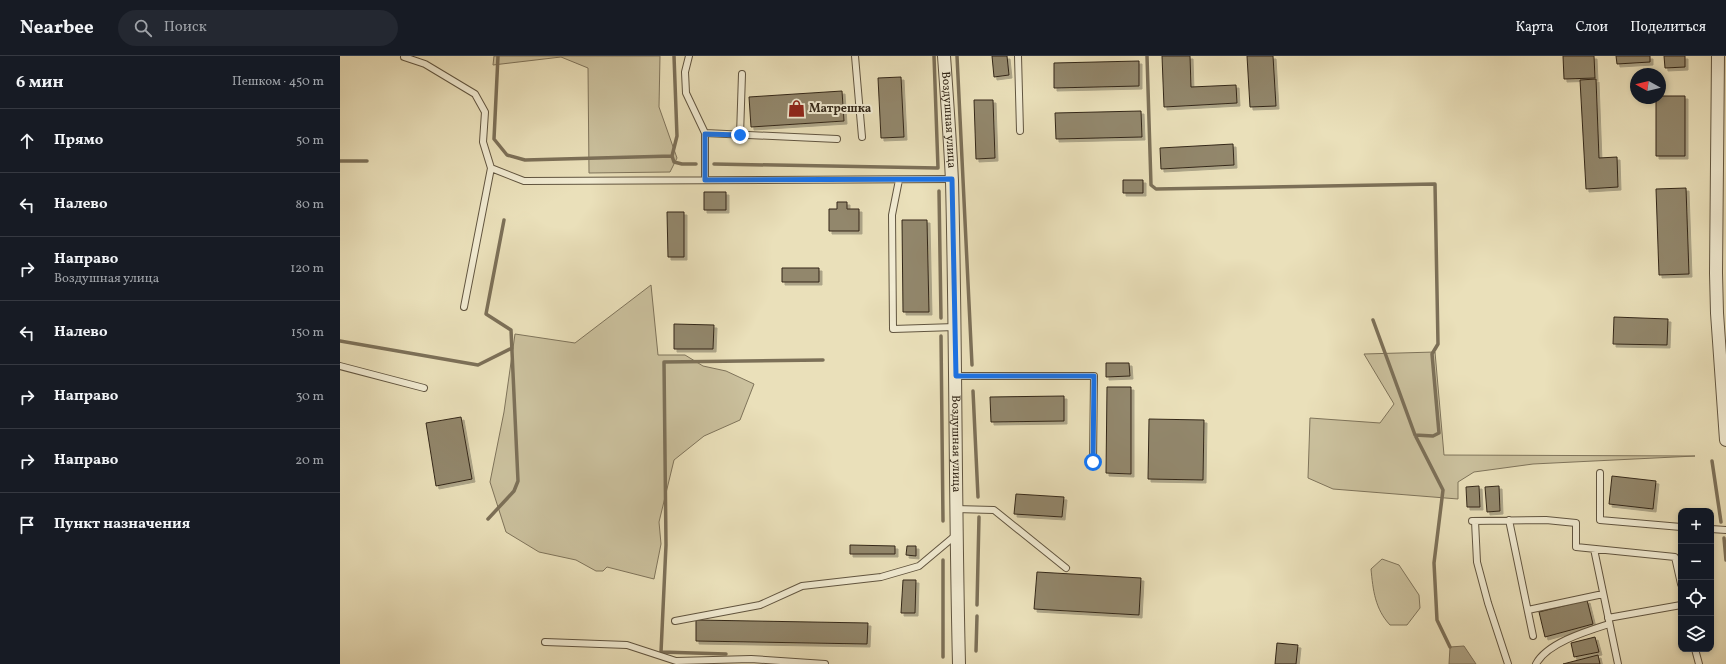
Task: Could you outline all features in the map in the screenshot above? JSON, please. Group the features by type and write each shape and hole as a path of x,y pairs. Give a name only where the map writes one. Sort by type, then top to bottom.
{"street":[{"name":"Воздушная улица","path":"944,56 952,179 956,376 955,509 959,664"},
{"path":"1718,56 1716,273 1726,440"}],"lane":[{"path":"689,56 684,72 686,93 705,134 705,180"},
{"path":"855,56 862,137"},
{"path":"1018,56 1020,131"},
{"path":"404,57 425,64 475,94 485,112 483,142 491,168 464,307"},
{"path":"740,135 742,74"},
{"path":"705,134 837,139"},
{"path":"491,168 524,181 952,179"},
{"path":"899,180 892,215 893,328 955,327"},
{"path":"340,366 424,388"},
{"path":"956,376 1094,376 1093,462"},
{"path":"1600,473 1600,520 1678,527"},
{"path":"955,509 994,510 1066,568"},
{"path":"1509,520 1533,636"},
{"path":"1508,664 1488,603 1477,562 1473,521 1546,520 1576,523 1576,547 1675,557 1680,580"},
{"path":"1714,529 1726,530"},
{"path":"675,621 760,605 802,586 881,577 919,566 956,535"},
{"path":"1594,549 1618,664"},
{"path":"1528,610 1603,594"},
{"path":"1608,618 1678,606"},
{"path":"1536,664 1540,657 1549,650 1590,630 1609,624"},
{"path":"545,642 627,645 676,661 751,659 825,664"},
{"path":"1696,652 1698,664"}],"shaded area":[{"path":"494,56 660,56 659,107 677,158 670,172 589,173 588,68 561,57 493,65"},
{"path":"651,285 658,355 685,355 703,366 726,371 754,384 740,420 704,436 674,460 659,522 661,544 654,579 607,567 603,571 596,571 576,560 539,552 506,532 490,482 504,412 515,334 575,343"},
{"path":"1435,352 1444,455 1695,456 1533,464 1474,472 1458,482 1458,499 1333,489 1308,478 1310,418 1380,423 1394,404 1364,354"},
{"path":"1382,559 1399,565 1419,595 1420,608 1407,625 1390,625 1378,606 1374,592 1371,569"},
{"path":"1464,646 1476,664 1449,664 1450,647"}],"building":[{"path":"992,56 1007,56 1009,75 994,77"},
{"path":"1162,56 1190,56 1191,87 1236,85 1237,103 1164,107"},
{"path":"1247,56 1273,56 1276,106 1250,107"},
{"path":"1563,56 1594,56 1595,78 1564,79"},
{"path":"1616,56 1650,56 1650,62 1617,64"},
{"path":"1664,56 1685,56 1685,67 1665,68"},
{"path":"1139,61 1139,86 1054,88 1054,63"},
{"path":"901,77 904,137 881,138 878,78"},
{"path":"1596,79 1599,158 1617,157 1618,187 1586,189 1580,80"},
{"name":"Матрешка","path":"842,91 844,121 751,127 749,97"},
{"path":"1666,96 1685,96 1685,156 1656,156 1656,104 1666,104"},
{"path":"974,100 993,100 995,158 976,159"},
{"path":"1141,111 1142,137 1056,139 1055,113"},
{"path":"1233,144 1234,165 1161,169 1160,148"},
{"path":"1123,180 1143,180 1143,193 1123,193"},
{"path":"1686,188 1689,274 1659,275 1656,189"},
{"path":"704,192 726,192 726,210 704,210"},
{"path":"837,202 847,202 847,209 859,209 859,231 829,231 829,209 837,209"},
{"path":"667,212 684,212 684,257 668,257"},
{"path":"902,220 927,220 929,312 903,312"},
{"path":"782,268 819,268 819,282 782,282"},
{"path":"1614,317 1668,319 1667,345 1613,344"},
{"path":"674,324 714,325 713,349 674,349"},
{"path":"1106,363 1129,363 1130,376 1106,377"},
{"path":"1107,387 1131,387 1131,474 1106,473"},
{"path":"1064,396 1064,421 991,422 990,397"},
{"path":"461,417 472,479 436,486 426,423"},
{"path":"1149,419 1204,420 1203,480 1148,479"},
{"path":"1612,476 1656,481 1653,509 1609,504"},
{"path":"1479,486 1480,507 1467,507 1466,487"},
{"path":"1499,486 1500,511 1487,512 1485,487"},
{"path":"1016,494 1064,497 1062,517 1014,514"},
{"path":"850,545 895,546 895,554 850,554"},
{"path":"907,546 916,546 916,556 906,555"},
{"path":"1037,572 1141,578 1139,615 1034,609"},
{"path":"903,580 916,580 915,613 901,613"},
{"path":"1587,600 1593,624 1545,637 1539,612"},
{"path":"696,620 868,623 867,644 696,641"},
{"path":"1595,637 1599,652 1574,657 1571,643"},
{"path":"1277,643 1298,645 1296,664 1275,664"},
{"path":"1598,655 1600,664 1563,664"}],"waterway":[{"path":"498,56 494,139 507,155 525,160 672,156"},
{"path":"674,56 677,136 672,156 674,162 682,164 696,164"},
{"path":"714,164 938,168 934,56"},
{"path":"957,56 972,365"},
{"path":"1147,56 1151,185 1156,189 1435,184 1438,344 1432,354 1439,433 1433,436 1415,435"},
{"path":"340,161 367,161"},
{"path":"939,191 941,318"},
{"path":"488,519 514,491 518,481 511,330 486,314 504,220"},
{"path":"1373,320 1415,435 1443,490 1434,563 1437,620 1450,647"},
{"path":"941,336 943,521"},
{"path":"340,341 478,365 512,348"},
{"path":"726,654 661,652 666,545 664,362 823,360"},
{"path":"973,391 978,497"},
{"path":"1712,461 1721,522"},
{"path":"977,605 979,517"},
{"path":"1724,538 1726,560"},
{"path":"943,560 943,657"},
{"path":"976,651 977,616"}],"place":[{"name":"Матрешка","path":"796,109"}],"route":[{"path":"740,135 705,134 705,180 952,179 956,376 1094,376 1093,462"}]}
